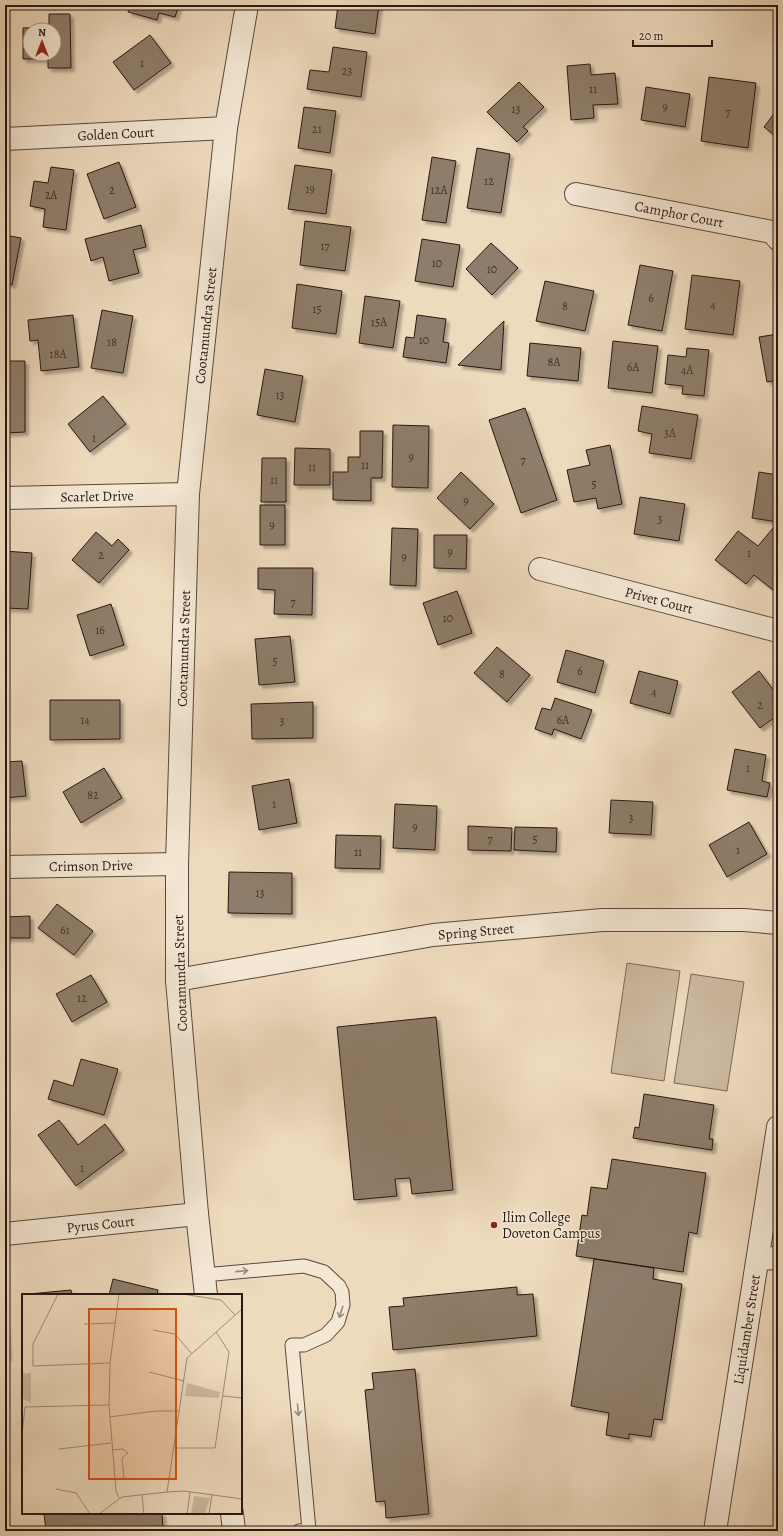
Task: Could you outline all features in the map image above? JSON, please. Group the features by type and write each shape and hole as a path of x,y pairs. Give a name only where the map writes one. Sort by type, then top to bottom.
{"street":[{"name":"Cootamundra Street","path":"205,1285 197,1214 177,980 177,864 188,494 226,128 247,5"},
{"name":"Golden Court","path":"5,139 226,128"},
{"name":"Camphor Court","path":"576,194 772,232 778,239"},
{"name":"Scarlet Drive","path":"5,498 188,494"},
{"name":"Privet Court","path":"540,569 778,631"},
{"name":"Crimson Drive","path":"5,867 177,864"},
{"name":"Spring Street","path":"177,980 433,935 602,920 744,920 778,923"},
{"name":"Liquidamber Street","path":"715,1531 768,1259 778,1127"},
{"name":"Pyrus Court","path":"5,1234 197,1214"},
{"path":"232,1514 234,1531"}],"lane":[{"path":"205,1285 304,1266 324,1272 339,1286 342,1292 344,1305 338,1322 326,1335 304,1345 292,1345 309,1530 298,1531"}],"shaded area":[{"path":"627,963 680,971 664,1081 611,1073"},
{"path":"691,974 744,982 727,1091 674,1083"}],"building":[{"path":"130,5 179,5 175,17 159,13 157,20 128,12"},
{"path":"338,5 379,5 375,34 335,28"},
{"path":"49,14 70,14 71,68 48,68 48,62 62,62 62,22 49,22"},
{"path":"150,35 171,63 134,90 113,62"},
{"path":"333,47 367,52 361,97 307,89 310,70 329,72"},
{"path":"590,64 591,75 615,73 618,104 593,105 594,118 571,120 567,66"},
{"path":"709,77 756,83 748,148 701,141"},
{"path":"519,82 544,107 523,127 528,131 517,142 487,112"},
{"path":"646,87 690,94 685,127 641,120"},
{"path":"304,107 336,111 330,153 298,148"},
{"path":"778,108 778,138 764,127"},
{"path":"477,148 510,154 501,213 467,208"},
{"path":"432,157 456,161 446,223 422,220"},
{"path":"119,162 136,207 104,219 87,174"},
{"path":"295,165 332,170 326,214 288,209"},
{"path":"51,167 74,170 66,230 43,227 45,209 30,206 34,181 48,183"},
{"path":"305,221 351,227 345,271 300,265"},
{"path":"141,225 146,247 133,250 139,273 109,281 103,257 91,261 85,239"},
{"path":"5,235 21,238 12,285 5,283"},
{"path":"422,239 460,245 453,287 415,281"},
{"path":"491,243 518,268 492,295 466,269"},
{"path":"640,265 673,271 662,331 628,325"},
{"path":"692,275 740,281 733,335 685,329"},
{"path":"545,281 594,291 585,331 536,321"},
{"path":"297,284 342,291 336,334 292,328"},
{"path":"365,296 400,301 393,348 359,343"},
{"path":"102,310 133,316 123,373 91,368"},
{"path":"73,315 79,367 41,371 38,340 30,341 28,320"},
{"path":"417,315 446,319 443,342 449,343 446,363 403,357 406,337 414,338"},
{"path":"504,321 501,370 458,365"},
{"path":"778,334 778,380 767,382 759,337"},
{"path":"613,341 658,346 652,393 608,388"},
{"path":"530,343 581,348 578,381 527,376"},
{"path":"687,348 709,350 704,396 682,394 683,386 665,384 668,355 686,357"},
{"path":"5,361 25,361 25,432 5,433"},
{"path":"265,369 303,376 295,422 257,415"},
{"path":"103,396 126,424 90,452 68,424"},
{"path":"642,406 698,415 691,459 649,453 652,434 638,431"},
{"path":"525,408 557,500 521,513 489,420"},
{"path":"393,425 429,426 428,488 392,487"},
{"path":"360,431 383,431 382,478 371,478 371,501 333,500 333,472 348,472 348,457 360,457"},
{"path":"610,445 622,504 598,509 596,498 574,502 567,470 590,465 586,450"},
{"path":"295,448 330,449 330,485 294,485"},
{"path":"262,458 286,458 286,502 261,502"},
{"path":"461,472 494,504 470,529 437,498"},
{"path":"759,472 778,475 778,522 752,518"},
{"path":"640,497 685,504 679,541 634,534"},
{"path":"260,505 285,505 285,545 260,545"},
{"path":"392,528 418,529 416,586 390,585"},
{"path":"773,528 778,532 778,583 773,590 754,575 746,584 715,560 738,531 758,546"},
{"path":"96,532 112,546 118,539 129,550 99,583 72,560"},
{"path":"434,535 467,535 466,569 434,568"},
{"path":"5,551 32,553 28,609 5,608"},
{"path":"258,568 313,568 312,615 274,614 275,590 258,589"},
{"path":"457,591 472,633 438,645 423,603"},
{"path":"111,604 124,645 90,656 77,615"},
{"path":"290,636 295,682 259,685 255,639"},
{"path":"497,647 530,675 507,702 474,673"},
{"path":"566,650 604,661 595,693 557,682"},
{"path":"639,671 678,681 670,714 630,703"},
{"path":"759,671 778,696 778,715 760,728 732,692"},
{"path":"555,698 592,710 581,739 554,729 552,735 535,729 542,708 551,710"},
{"path":"50,700 120,700 120,739 50,740"},
{"path":"313,702 313,738 252,739 251,704"},
{"path":"735,749 766,755 762,781 770,783 767,797 727,790"},
{"path":"22,761 26,796 5,798 5,762"},
{"path":"104,768 122,798 81,823 63,792"},
{"path":"289,779 297,823 259,830 252,786"},
{"path":"611,800 653,802 651,835 609,833"},
{"path":"395,804 437,806 435,850 393,848"},
{"path":"749,822 767,854 727,877 709,845"},
{"path":"468,826 512,828 511,851 468,850"},
{"path":"515,827 557,828 556,852 514,850"},
{"path":"336,835 381,836 380,869 335,868"},
{"path":"229,872 292,873 292,914 228,913"},
{"path":"57,904 93,931 74,955 38,928"},
{"path":"30,916 30,938 5,938 5,917"},
{"path":"91,975 107,1002 72,1022 56,994"},
{"path":"436,1017 453,1190 412,1194 410,1178 395,1179 397,1196 354,1200 337,1027"},
{"path":"81,1059 118,1069 104,1115 48,1099 54,1080 73,1086"},
{"path":"644,1094 714,1105 709,1139 713,1139 712,1150 633,1138 635,1127 639,1128"},
{"path":"59,1120 78,1145 105,1124 124,1150 76,1186 38,1135"},
{"path":"612,1159 706,1173 697,1234 689,1232 683,1272 576,1256 582,1215 587,1216 591,1187 607,1189"},
{"path":"594,1259 654,1268 653,1279 682,1284 662,1420 654,1419 651,1437 629,1434 629,1439 606,1435 609,1413 571,1406"},
{"path":"113,1279 158,1290 157,1294 109,1294"},
{"path":"517,1287 517,1295 533,1294 537,1336 393,1350 389,1307 404,1306 403,1298"},
{"path":"71,1290 72,1294 29,1294"},
{"path":"5,1319 8,1357 5,1357"},
{"path":"415,1369 429,1514 386,1518 385,1501 376,1502 365,1390 374,1389 372,1373"},
{"path":"44,1514 162,1514 163,1531 46,1531"}],"place":[{"name":"Ilim College Doveton Campus","path":"494,1225"}]}
